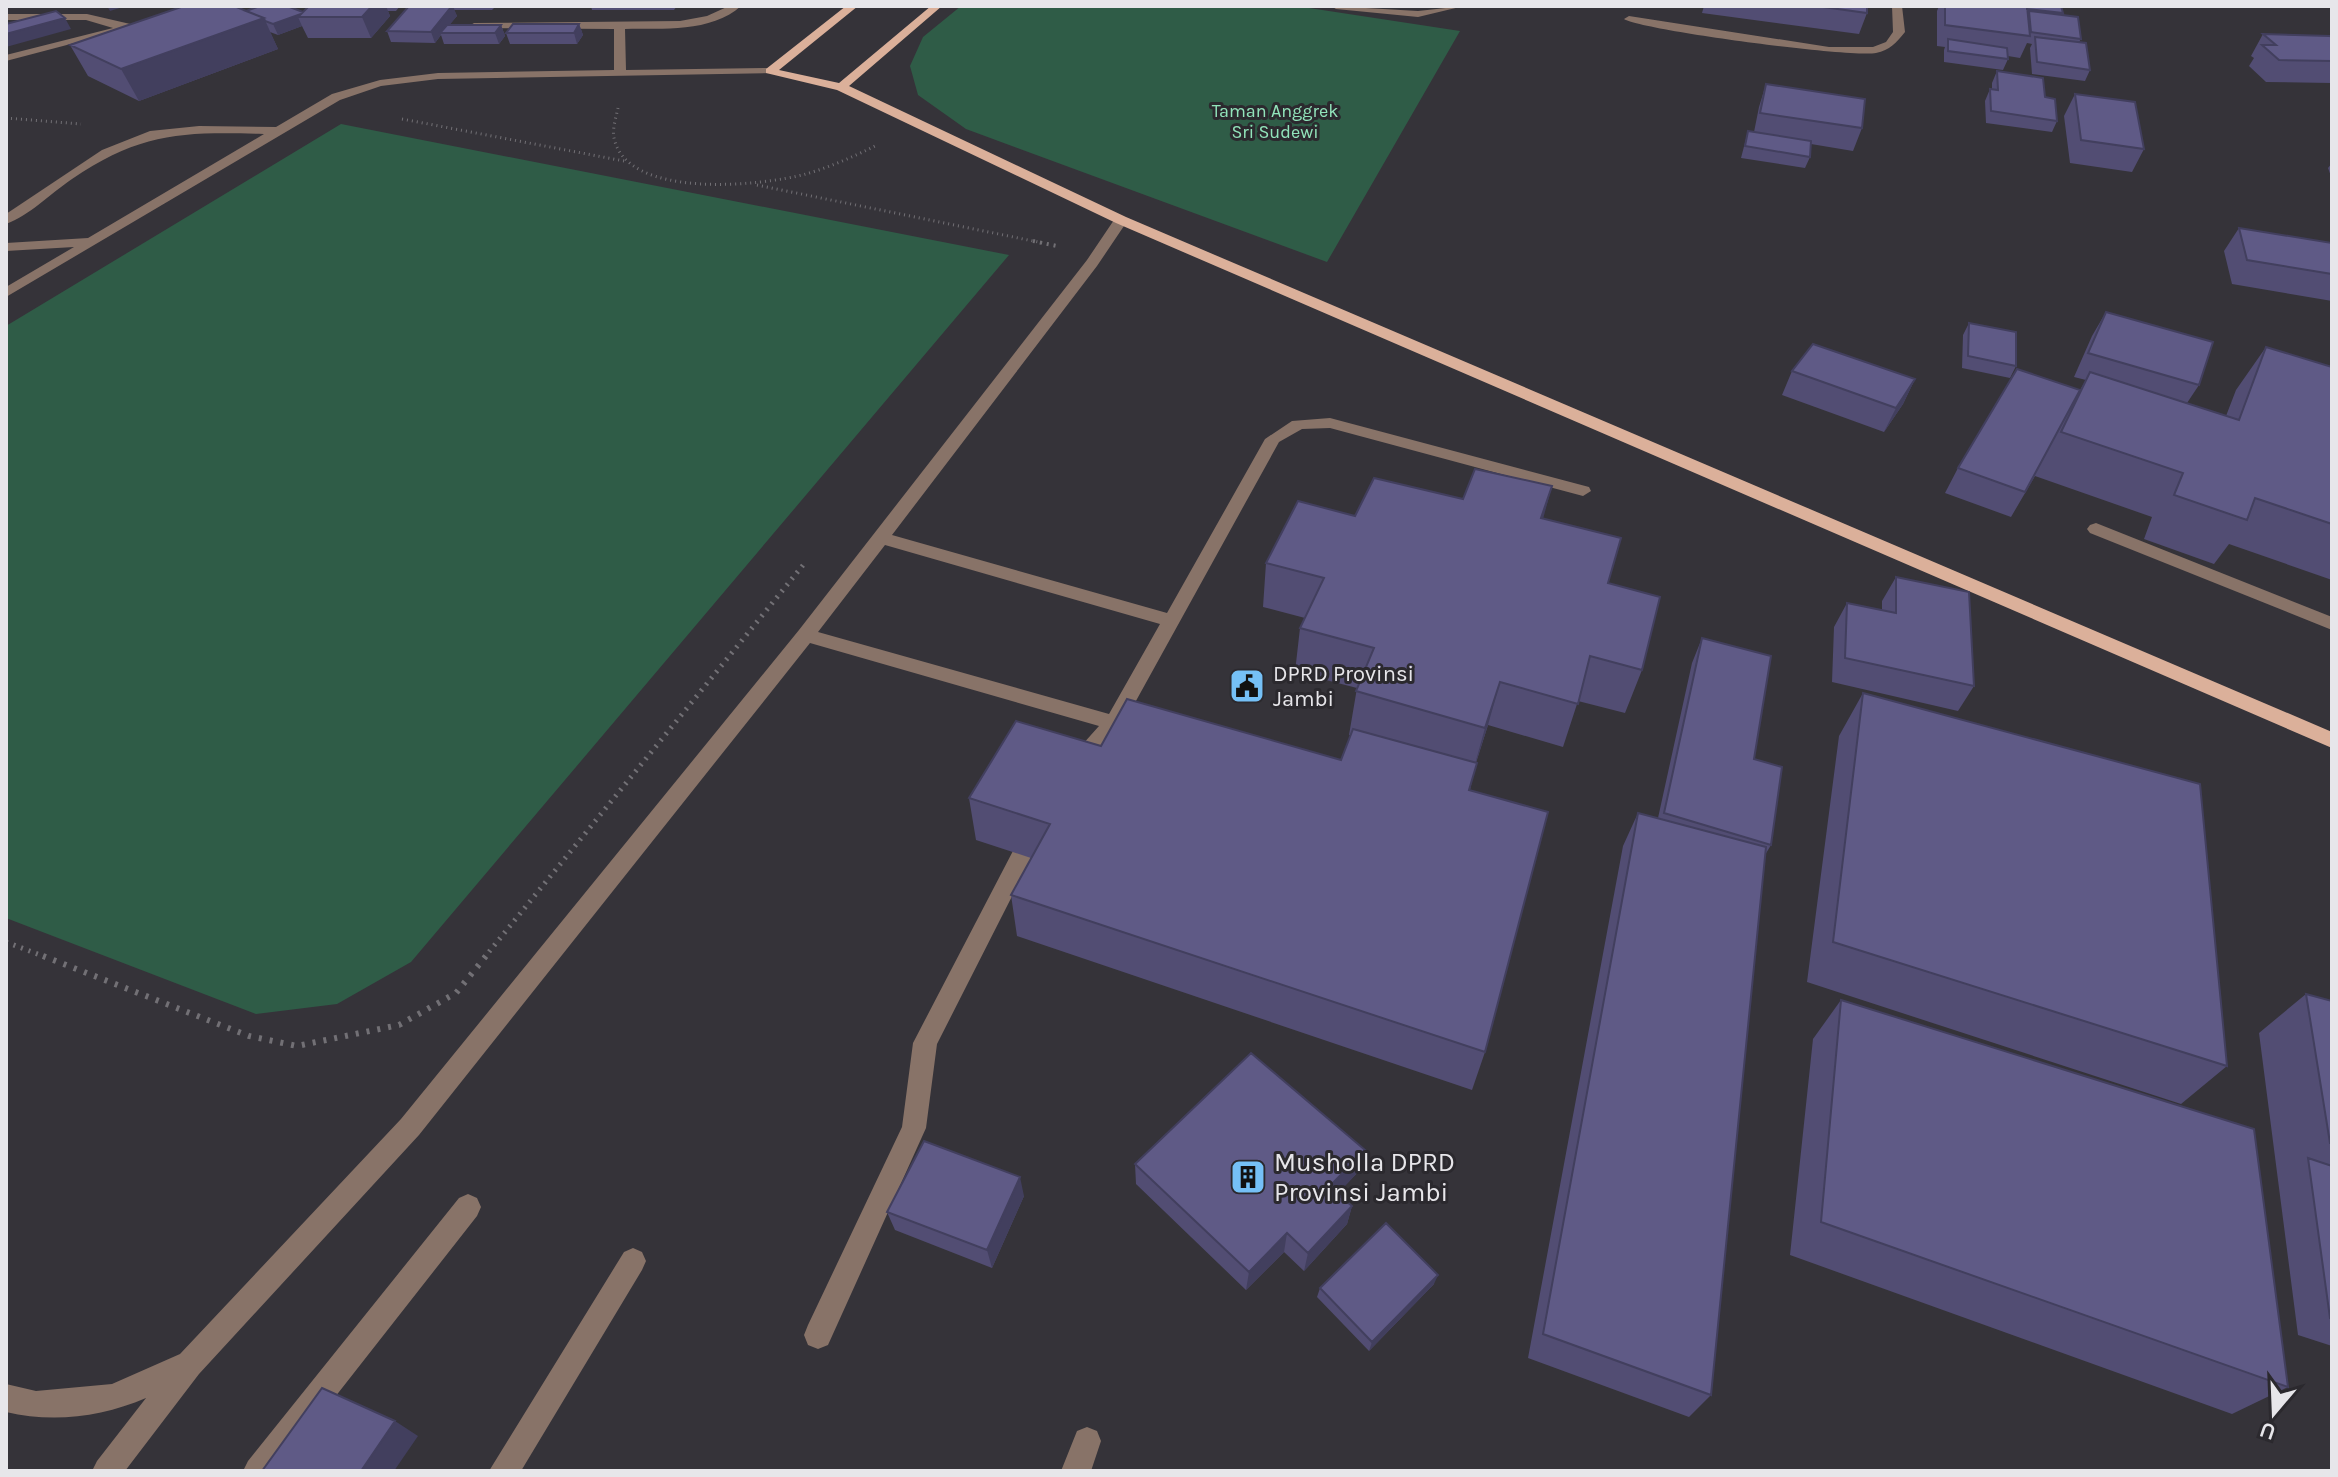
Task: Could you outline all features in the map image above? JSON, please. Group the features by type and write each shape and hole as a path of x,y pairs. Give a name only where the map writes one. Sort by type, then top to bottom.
{"main road":[{"path":"770,71 853,6"},
{"path":"841,87 937,6"},
{"path":"770,71 841,87 1121,220 1847,529 2332,740"}],"street":[{"path":"468,26 619,26 700,21 727,13 736,6"},
{"path":"1336,6 1418,14 1459,6"},
{"path":"1629,19 1829,50 1874,50 1890,44 1899,32 1897,6"},
{"path":"6,17 87,17 124,28"},
{"path":"6,58 153,22"},
{"path":"619,26 620,74"},
{"path":"6,293 336,97 380,83 438,76 517,73 770,71"},
{"path":"6,220 97,159 138,138 172,131 278,131"},
{"path":"107,1471 190,1364 410,1127 806,635 1092,263 1121,220"},
{"path":"6,247 92,241"},
{"path":"1063,777 1114,723 1273,439 1298,424 1330,423 1583,491"},
{"path":"2096,529 2332,624"},
{"path":"882,538 1170,620"},
{"path":"806,635 1114,723"},
{"path":"818,1335 914,1128 925,1043 1022,855"},
{"path":"258,1471 468,1207"},
{"path":"504,1471 633,1261"},
{"path":"6,1398 36,1405 113,1398 190,1364"},
{"path":"1076,1471 1087,1441"}],"path":[{"path":"620,103 612,129 616,147 625,161"},
{"path":"394,118 625,161 648,174 684,183 715,186 785,179 855,156 881,143"},
{"path":"752,184 1058,246"},
{"path":"1050,258 1058,246 1057,233"},
{"path":"6,942 249,1036 297,1046 399,1025 456,993 814,552"}],"green space":[{"name":"Taman Anggrek Sri Sudewi","path":"961,6 1296,6 1460,31 1327,262 966,129 918,95 910,66 923,37"},
{"path":"341,124 1009,255 411,962 337,1004 256,1014 6,918 6,326"}],"building":[{"path":"184,6 234,6 264,18 121,69 70,45"},
{"path":"260,6 287,6 303,12 273,24 246,11"},
{"path":"309,6 372,6 362,17 298,17"},
{"path":"409,6 452,6 431,32 387,31"},
{"path":"1816,6 1867,6 1867,13"},
{"path":"1945,6 2027,6 2030,36 1945,25"},
{"path":"2027,6 2061,6 2063,13 2027,9"},
{"path":"56,11 65,18 6,34 6,24"},
{"path":"2029,11 2078,17 2081,39 2031,32"},
{"path":"513,24 579,24 574,33 506,33"},
{"path":"447,25 501,25 495,33 440,33"},
{"path":"2263,34 2330,36 2332,61 2279,60 2262,45 2276,45"},
{"path":"2035,37 2086,43 2090,70 2037,62"},
{"path":"1948,39 2007,48 2008,59 1948,51"},
{"path":"1997,71 2043,78 2045,97 2055,99 2057,121 1991,111 1990,89 1998,90"},
{"path":"1766,84 1865,99 1862,128 1760,113"},
{"path":"2075,94 2135,102 2144,149 2081,140"},
{"path":"1748,131 1811,141 1810,157 1745,146"},
{"path":"2239,228 2332,243 2332,274 2247,260"},
{"path":"2106,312 2213,342 2199,385 2088,353"},
{"path":"1969,323 2016,332 2016,366 1968,356"},
{"path":"1813,344 1915,379 1896,408 1792,371"},
{"path":"2266,347 2332,367 2332,524 2255,498 2247,520 2174,495 2183,473 2061,432 2090,372 2239,420"},
{"path":"2017,369 2080,390 2025,492 1958,468"},
{"path":"1475,469 1552,486 1541,518 1621,538 1608,583 1660,597 1642,670 1590,656 1578,704 1500,682 1485,728 1356,691 1374,648 1300,628 1324,578 1266,563 1298,501 1355,516 1374,478 1463,499"},
{"path":"1896,577 1969,592 1974,686 1845,658 1847,603 1896,613"},
{"path":"1702,638 1771,656 1754,759 1782,767 1771,845 1664,813"},
{"path":"1863,693 2200,784 2227,1066 1833,942"},
{"path":"1127,699 1341,760 1353,729 1477,763 1469,790 1548,812 1485,1052 1011,895 1050,824 969,798 1016,721 1101,746"},
{"path":"1638,813 1766,847 1711,1395 1543,1334"},
{"path":"2306,994 2332,1001 2332,1143 2330,1143"},
{"path":"1841,1000 2254,1129 2288,1387 1821,1222"},
{"name":"Musholla DPRD Provinsi Jambi","path":"1251,1053 1365,1150 1329,1187 1352,1206 1308,1253 1287,1233 1249,1272 1135,1164"},
{"path":"924,1141 1020,1177 987,1250 887,1212"},
{"path":"2308,1158 2332,1166 2332,1318 2330,1318"},
{"path":"1386,1223 1438,1275 1372,1342 1320,1288"},
{"path":"322,1388 395,1421 361,1471 262,1471"}],"place":[{"name":"DPRD Provinsi Jambi","path":"1247,686"},
{"name":"Musholla DPRD Provinsi Jambi","path":"1248,1177"}]}
